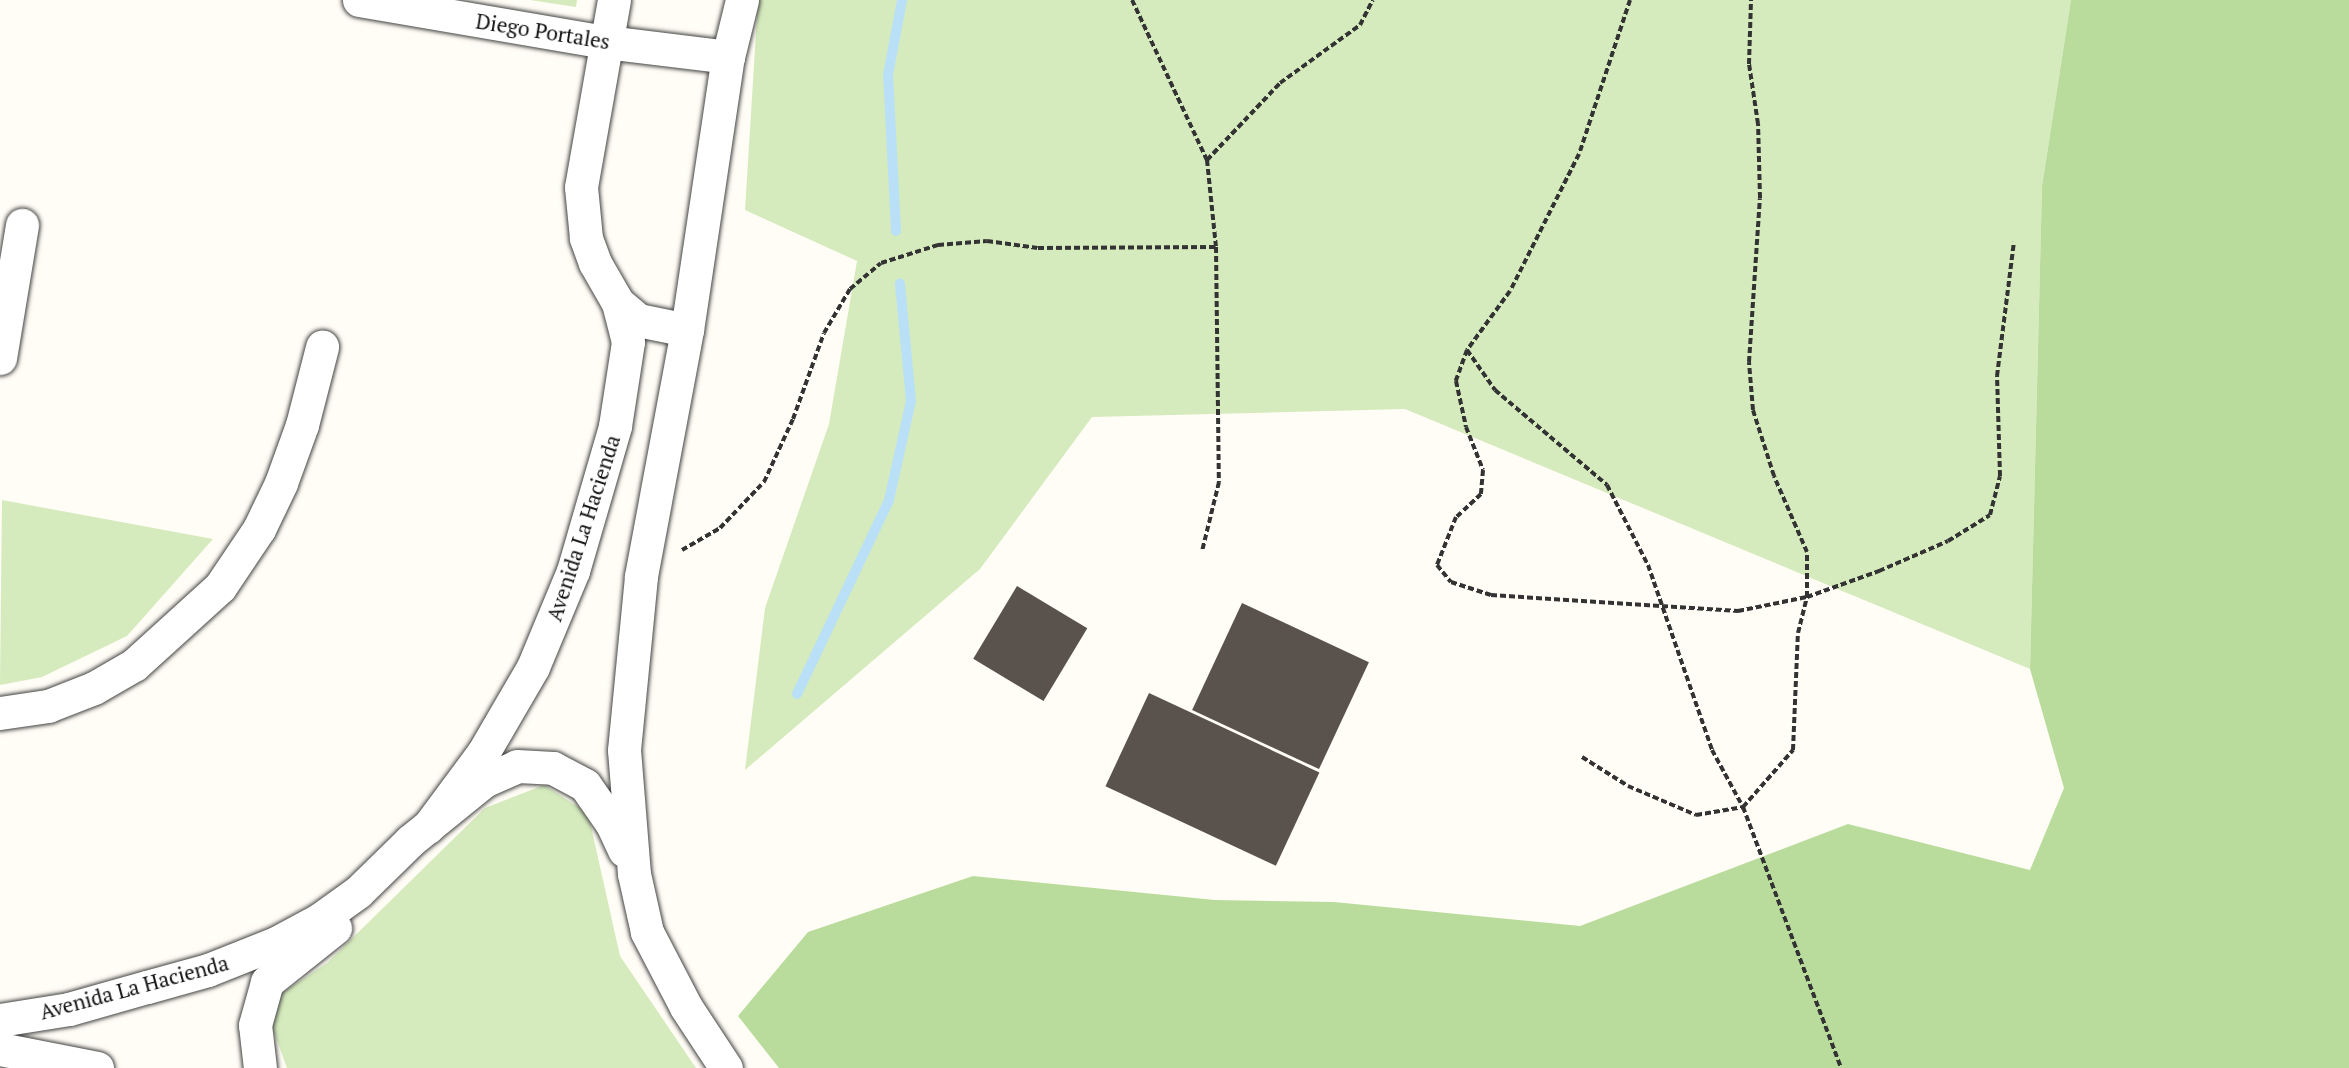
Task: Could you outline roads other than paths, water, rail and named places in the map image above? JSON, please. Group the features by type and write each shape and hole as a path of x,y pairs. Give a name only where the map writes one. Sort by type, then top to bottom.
{"street":[{"name":"Diego Portales","path":"359,0 606,42 728,57"},
{"name":"Avenida La Hacienda","path":"428,827 508,714 550,629 573,571 615,426 627,342 618,303 595,263 582,213 583,170 614,0"},
{"name":"Avenida La Hacienda","path":"724,1066 686,1007 647,932 634,874 624,750 640,576 687,330 728,57 742,0"},
{"path":"0,358 22,225"},
{"name":"Avenida La Hacienda","path":"618,303 638,320 687,330"},
{"path":"0,713 48,706 94,688 134,664 220,586 260,529 281,483 302,425 322,347"},
{"name":"Avenida La Hacienda","path":"0,1020 69,1009 208,970 276,943 319,920 358,892 428,827 500,772 517,766 553,768 570,774 595,795 634,874"},
{"name":"Avenida La Hacienda","path":"260,1068 255,1025 267,982 344,920 358,892"},
{"path":"0,1049 97,1068"}],"waterway":[{"path":"896,231 888,75 902,0"},
{"path":"797,694 889,500 911,401 900,284"}]}
